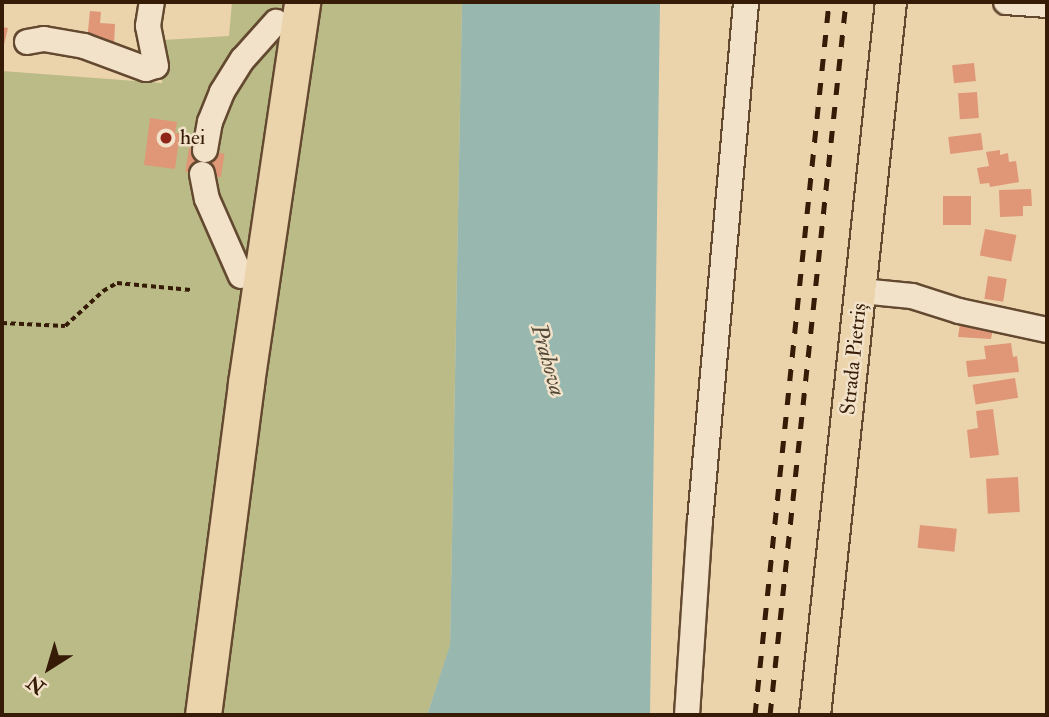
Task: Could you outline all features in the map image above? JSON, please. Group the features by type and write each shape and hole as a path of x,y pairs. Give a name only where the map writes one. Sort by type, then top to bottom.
{"highway":[{"path":"181,715 241,276 286,9"},
{"path":"203,715 246,383 286,9"}],"main road":[{"name":"Strada Pietriș","path":"815,715 891,2"}],"street":[{"path":"27,42 44,39 84,46 146,69 156,66 148,26 152,2"},
{"path":"687,715 700,521 746,2"},
{"path":"1006,2 1047,5"},
{"path":"241,276 207,199 203,162 210,122 222,92 243,59 286,9"},
{"path":"861,291 912,296 959,311 1047,330"}],"path":[{"path":"2,323 65,326 117,283 191,290"}],"green space":[{"path":"232,2 462,2 450,646 427,715 2,715 2,71 162,83 163,40 229,36"}],"water":[{"name":"Prahova","path":"462,2 660,2 650,715 427,715 450,645"}],"building":[{"path":"90,11 101,12 100,23 115,24 114,44 87,41"},
{"path":"2,27 8,28 3,49 2,49"},
{"path":"974,63 976,81 954,83 952,65"},
{"path":"977,92 979,118 960,119 958,93"},
{"path":"150,118 177,122 175,133 180,133 175,169 144,165"},
{"path":"981,133 983,150 950,154 948,137"},
{"path":"189,148 225,154 221,177 185,172"},
{"path":"1000,150 1000,155 1008,153 1009,162 1016,161 1019,182 990,187 989,183 980,184 977,168 989,166 986,152"},
{"path":"1031,189 1032,206 1023,206 1023,216 1000,217 999,190"},
{"path":"943,196 971,196 971,225 943,225"},
{"path":"985,229 1016,235 1011,262 980,256"},
{"path":"988,276 1007,279 1003,302 984,299"},
{"path":"961,317 994,323 991,339 958,337"},
{"path":"1011,343 1013,357 1017,356 1019,372 968,377 966,361 986,359 984,346"},
{"path":"1015,378 1018,398 976,404 973,385"},
{"path":"993,409 999,455 970,458 967,430 978,428 976,411"},
{"path":"1018,477 1020,512 988,514 986,479"},
{"path":"920,525 957,529 954,552 918,548"}],"railway":[{"path":"755,715 829,2"},
{"path":"770,715 846,2"}],"place":[{"name":"hei","path":"166,138"}]}
